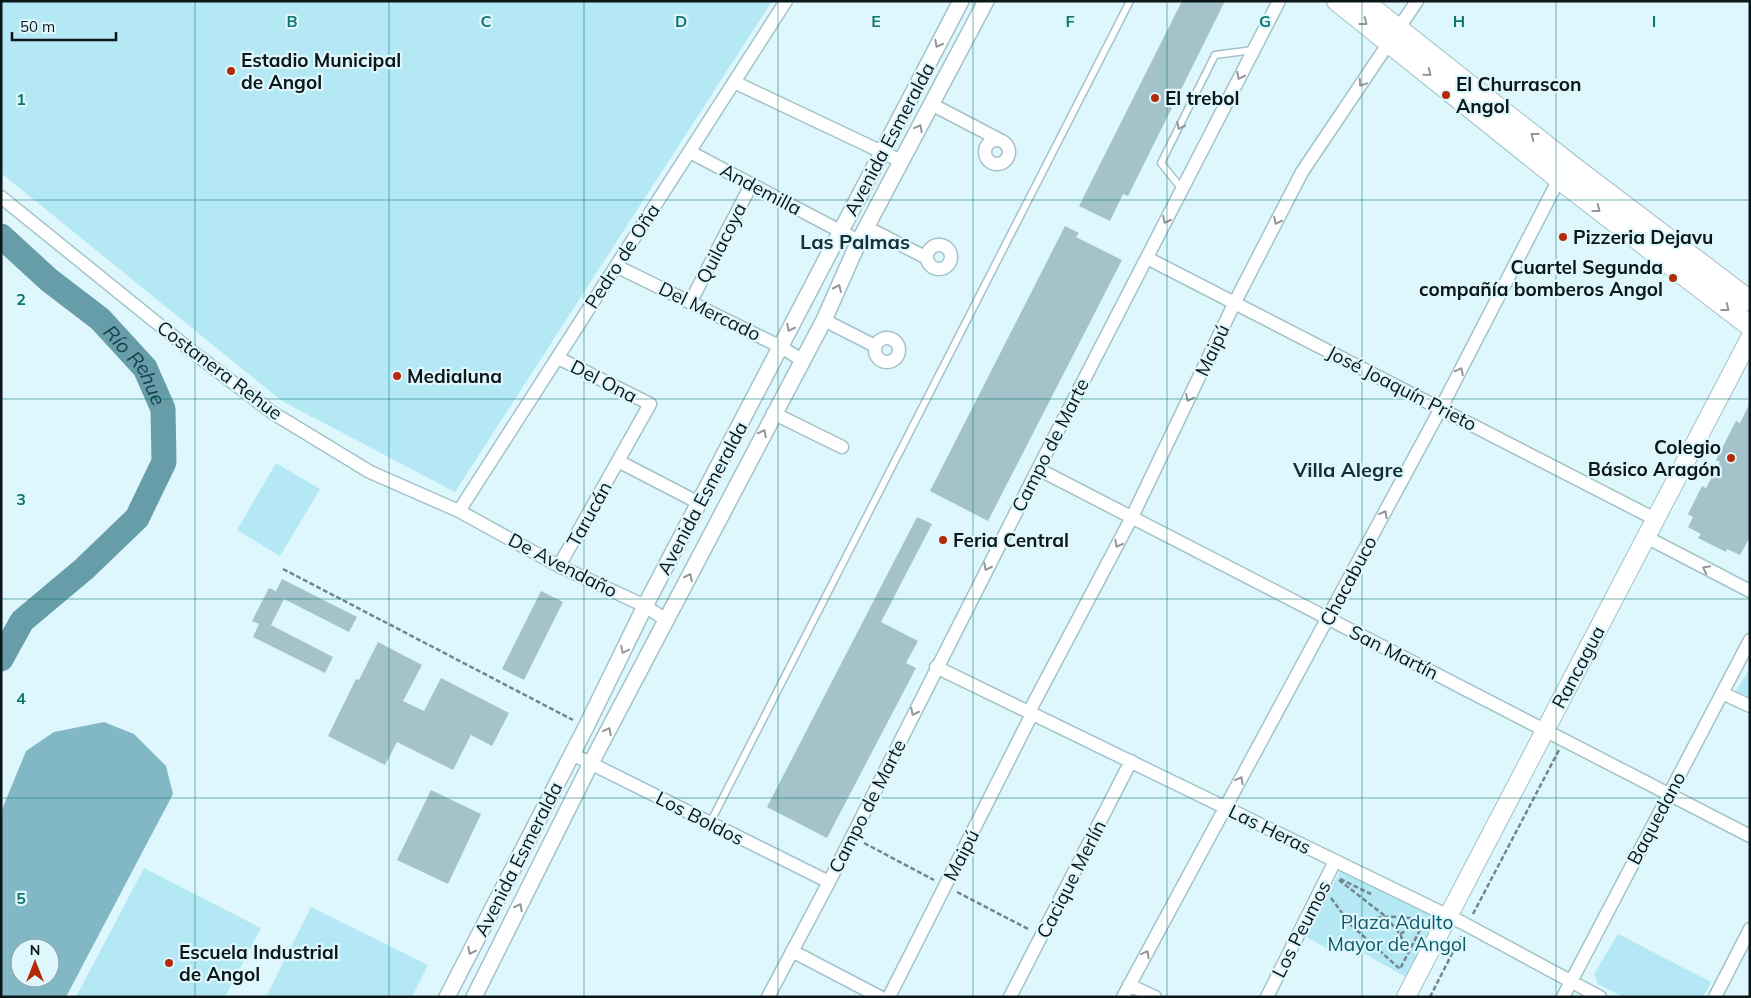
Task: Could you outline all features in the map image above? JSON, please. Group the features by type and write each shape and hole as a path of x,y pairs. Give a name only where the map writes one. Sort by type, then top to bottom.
{"main road":[{"path":"1337,1 1394,36 1565,172 1750,326"},
{"path":"1363,1 1394,36"},
{"path":"1565,172 1750,301"},
{"name":"Rancagua","path":"1406,997 1750,338"}],"street":[{"name":"Pedro de Oña","path":"459,511 786,1"},
{"name":"Avenida Esmeralda","path":"447,997 586,727 645,606 961,1"},
{"name":"Avenida Esmeralda","path":"474,997 591,763 773,413 824,320 866,227 986,1"},
{"name":"Campo de Marte","path":"768,997 829,882 936,667 1279,1"},
{"name":"Maipú","path":"889,997 1030,713 1132,518 1235,302 1302,172 1417,1"},
{"path":"734,82 901,161"},
{"path":"931,104 1002,141"},
{"name":"Andemilla","path":"690,152 859,241"},
{"name":"Chacabuco","path":"1123,997 1441,408 1565,172"},
{"name":"Quilacoya","path":"691,302 751,184"},
{"name":"Costanera Rehue","path":"1,197 194,353 273,413 370,472 459,511"},
{"path":"866,227 927,258"},
{"name":"José Joaquín Prieto","path":"1148,258 1655,519"},
{"name":"Del Mercado","path":"616,266 781,347 802,360"},
{"path":"824,320 875,346"},
{"name":"Del Ona","path":"558,358 650,404"},
{"name":"Tarucán","path":"559,566 650,404"},
{"path":"773,413 842,447"},
{"path":"618,461 696,510 713,528"},
{"name":"San Martín","path":"1038,469 1750,836"},
{"path":"708,485 730,497"},
{"name":"De Avendaño","path":"459,511 559,566 645,606 666,620"},
{"path":"1646,537 1750,591"},
{"name":"Baquedano","path":"1563,997 1750,640"},
{"name":"Las Heras","path":"936,667 1467,925 1600,997"},
{"path":"1722,693 1750,706"},
{"name":"Los Boldos","path":"572,754 829,882"},
{"name":"Cacique Merlín","path":"1010,997 1130,762"},
{"name":"Los Peumos","path":"1267,997 1335,861"},
{"path":"1715,997 1750,929"},
{"path":"792,951 880,997"},
{"path":"1129,985 1155,997"}],"lane":[{"path":"710,823 1130,1"},
{"path":"1182,189 1161,163 1215,55 1254,50"}],"path":[{"path":"283,569 586,727"},
{"path":"1430,997 1564,740"},
{"path":"1334,877 1385,916 1400,934 1408,953"},
{"path":"1331,897 1351,925 1400,969"},
{"path":"1351,925 1368,918 1385,916 1424,920 1400,934"}],"green space":[{"path":"1,1 772,1 455,492 282,401 1,173"},
{"path":"276,463 320,489 280,556 237,530"},
{"path":"1750,668 1750,698 1736,691"},
{"name":"Escuela Industrial de Angol","path":"144,868 261,928 225,997 76,997"},
{"name":"Plaza Adulto Mayor de Angol","path":"1342,868 1446,918 1413,981 1342,941 1335,953 1305,936"},
{"name":"Escuela Industrial de Angol","path":"311,907 428,965 412,997 266,997"},
{"path":"1618,934 1711,982 1703,997 1623,997 1598,984 1594,974"}],"shaded area":[{"path":"104,722 134,734 166,766 173,794 66,997 1,997 1,812 26,751 54,732"}],"building":[{"name":"El trebol","path":"1182,1 1225,1 1128,196 1123,194 1110,221 1079,206"},
{"path":"1065,226 1079,233 1076,237 1122,260 988,521 930,491"},
{"name":"Colegio Básico Aragón","path":"1750,403 1750,537 1740,555 1727,549 1726,552 1698,538 1701,534 1688,527 1693,517 1688,514 1702,486 1706,488 1720,462 1716,460 1736,421 1740,423"},
{"path":"917,517 932,524 881,622 918,641 906,663 916,668 827,838 767,807"},
{"path":"282,579 357,617 349,632 284,599 271,625 333,657 325,673 253,637 259,624 252,621 269,588 276,591"},
{"path":"541,591 563,602 524,680 502,669"},
{"path":"378,642 422,665 403,701 424,711 441,678 509,713 492,746 471,735 453,770 397,742 385,765 328,736 356,679 359,680"},
{"path":"431,790 481,814 448,884 397,860"}],"waterway":[{"name":"Río Rehue","path":"1,236 49,280 100,319 145,368 163,409 164,462 137,518 84,569 22,621 1,659"}],"place":[{"name":"Estadio Municipal de Angol","path":"231,71"},
{"name":"El Churrascon Angol","path":"1446,95"},
{"name":"El trebol","path":"1155,98"},
{"name":"Pizzeria Dejavu","path":"1563,237"},
{"name":"Cuartel Segunda compañía bomberos Angol","path":"1673,278"},
{"name":"Medialuna","path":"397,376"},
{"name":"Colegio Básico Aragón","path":"1731,458"},
{"name":"Feria Central","path":"943,540"},
{"name":"Escuela Industrial de Angol","path":"169,963"}],"district":[{"name":"Las Palmas","path":"855,241"},
{"name":"Villa Alegre","path":"1348,469"}]}
